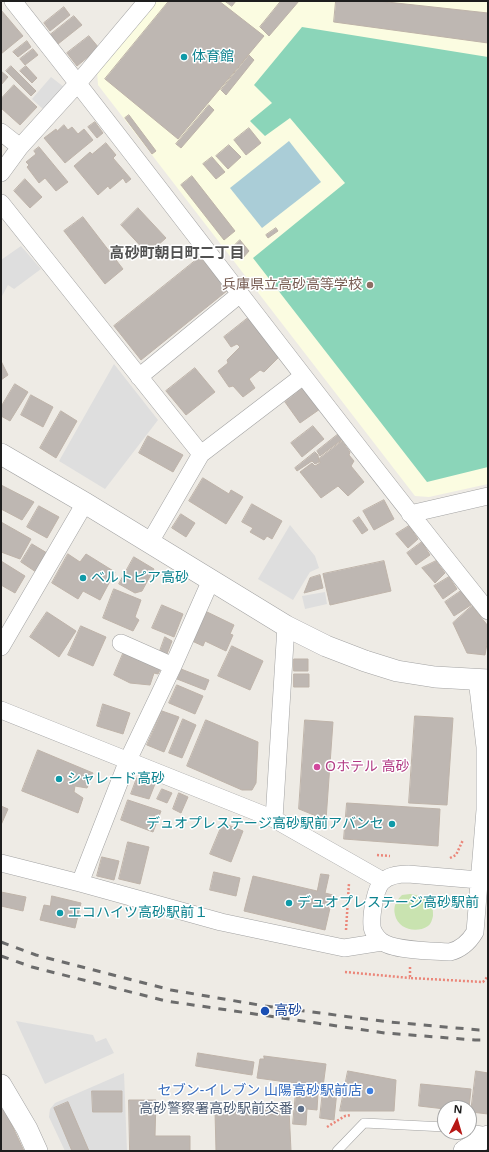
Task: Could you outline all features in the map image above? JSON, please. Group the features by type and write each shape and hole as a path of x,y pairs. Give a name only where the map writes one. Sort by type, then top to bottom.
{"street":[{"path":"13,1 78,83 410,514 488,611"},
{"path":"1,173 20,147 78,83 146,1"},
{"path":"1,132 20,147"},
{"path":"1,203 201,454"},
{"path":"139,377 240,294"},
{"path":"150,542 201,454 303,376"},
{"path":"1,454 150,542 286,626 326,646 397,671 435,677 483,680 487,810 474,932 470,941 457,950 450,952 394,947 382,942 374,932 372,926 375,893 383,881 399,874 479,880"},
{"path":"410,514 488,496"},
{"path":"1,647 85,503"},
{"path":"80,883 128,760 173,666 210,580"},
{"path":"274,819 286,626"},
{"path":"121,643 173,666"},
{"path":"1,710 274,819 383,881"},
{"path":"1,863 221,922 344,948 382,942"},
{"path":"1,1084 27,1129 37,1151"},
{"path":"464,1151 488,1136"}],"lane":[{"path":"337,1151 364,1123 437,1127"},
{"path":"477,1130 488,1132"}],"path":[{"path":"344,948 350,881"},
{"path":"404,966 410,967 410,978"},
{"path":"344,972 410,978 483,982 488,976"}],"shaded area":[{"name":"兵庫県立高砂高等学校","path":"156,1 488,1 488,484 429,497 415,496 98,85 97,71"},
{"path":"51,77 64,87 44,110 32,99"},
{"path":"21,246 41,269 14,289 8,285 1,298 1,260"},
{"path":"114,364 158,420 105,489 59,461"},
{"path":"290,525 315,556 319,568 310,572 293,600 258,579"},
{"path":"325,592 327,604 305,609 302,596"},
{"path":"16,1021 93,1035 96,1042 106,1038 114,1053 45,1084"},
{"path":"124,1073 127,1151 65,1151 49,1117 50,1109 55,1103"}],"green space":[{"path":"302,27 488,57 488,467 427,482 253,258 345,183 290,118 265,136 250,121 272,103 254,85"},
{"path":"410,894 428,899 432,905 433,916 431,923 418,930 404,927 397,920 395,915 395,906 402,895"}],"water":[{"path":"289,141 321,182 262,228 230,188"}],"building":[{"name":"体育館","path":"169,1 219,1 264,36 178,139 105,79"},
{"path":"225,1 236,1 232,6"},
{"path":"281,1 299,1 269,36 260,27"},
{"path":"336,1 378,1 488,13 488,43 334,22"},
{"path":"64,7 70,15 50,31 44,23"},
{"path":"1,10 23,36 1,54"},
{"path":"74,16 82,25 58,44 50,35"},
{"path":"89,36 99,48 77,66 67,53"},
{"path":"27,41 31,47 18,57 13,52"},
{"path":"33,49 38,55 25,65 20,59"},
{"path":"249,55 254,60 226,95 221,90"},
{"path":"11,66 36,91 31,96 6,71"},
{"path":"26,66 37,78 32,83 20,71"},
{"path":"1,71 8,77 1,85"},
{"path":"14,85 37,107 20,125 1,108 1,99"},
{"path":"209,105 214,110 181,148 176,144"},
{"path":"129,115 156,151 152,154 125,118"},
{"path":"95,122 103,133 97,138 88,127"},
{"path":"64,125 68,130 72,127 78,134 84,129 93,140 65,163 44,138 56,129 57,131"},
{"path":"249,128 261,143 246,155 234,140"},
{"path":"106,143 116,155 113,158 131,179 126,183 123,178 110,189 108,186 98,195 74,166 90,152 92,154"},
{"path":"229,145 241,157 228,169 216,156"},
{"path":"39,147 68,182 56,191 45,178 39,183 27,167 29,165 26,162 36,154 34,151"},
{"path":"212,157 225,172 216,179 203,164"},
{"path":"192,176 235,231 224,240 181,185"},
{"path":"25,179 42,197 30,208 14,191"},
{"path":"138,208 166,238 148,254 121,225"},
{"path":"83,217 123,269 105,284 64,231"},
{"path":"276,228 278,231 268,238 266,235"},
{"path":"240,240 249,251 242,259 232,248"},
{"path":"200,257 228,290 141,360 114,326"},
{"path":"248,318 269,345 271,343 282,354 264,372 260,370 249,379 255,388 243,397 233,386 229,387 218,371 228,363 227,360 240,347 237,344 231,347 224,337"},
{"path":"1,361 8,375 1,380"},
{"path":"195,368 215,392 186,415 166,391"},
{"path":"15,384 28,392 10,421 1,416 1,407"},
{"path":"303,387 320,409 300,423 285,402"},
{"path":"31,395 53,407 43,427 21,415"},
{"path":"61,411 77,421 56,458 40,448"},
{"path":"313,426 324,439 302,457 291,443"},
{"path":"341,432 344,438 320,456 317,451"},
{"path":"148,436 183,455 173,472 139,453"},
{"path":"342,441 350,452 349,455 354,461 351,466 364,482 348,496 338,486 321,498 300,472 312,463 315,466 320,463 319,459"},
{"path":"315,452 318,455 319,462 315,464 312,461 297,471 295,468"},
{"path":"203,478 229,494 231,490 243,497 226,524 189,501"},
{"path":"1,485 34,502 22,520 1,509"},
{"path":"384,500 394,519 374,530 363,511"},
{"path":"252,504 282,521 272,539 267,536 264,540 250,532 253,528 242,522"},
{"path":"39,506 59,517 47,538 27,527"},
{"path":"181,514 195,523 186,537 172,528"},
{"path":"359,517 368,530 362,534 353,521"},
{"path":"1,522 31,539 20,559 1,552"},
{"path":"409,526 418,539 408,548 396,534"},
{"path":"422,542 430,555 416,565 407,553"},
{"path":"32,544 47,553 36,572 21,562"},
{"name":"ベルトピア高砂","path":"68,554 80,562 86,554 115,572 100,600 83,591 78,599 52,583"},
{"path":"134,557 154,569 142,591 135,593 119,584"},
{"path":"1,561 25,576 15,593 1,585"},
{"path":"384,561 391,591 330,605 323,574"},
{"path":"436,561 445,573 435,583 422,568"},
{"path":"320,575 323,588 304,593 310,578"},
{"path":"449,577 457,589 443,599 434,586"},
{"path":"114,589 141,600 135,617 139,620 133,631 103,618"},
{"path":"461,591 471,605 454,616 445,602"},
{"path":"162,605 183,614 174,637 152,628"},
{"path":"472,606 488,626 488,638 485,655 467,653 453,623"},
{"path":"203,610 234,625 230,634 233,635 226,651 205,641 203,646 192,641"},
{"path":"47,612 76,631 59,657 30,637"},
{"path":"81,626 106,637 93,666 68,655"},
{"path":"165,637 172,641 167,654 160,651"},
{"path":"232,646 263,661 250,690 218,676"},
{"path":"125,649 162,666 158,674 154,673 150,685 130,683 114,675"},
{"path":"294,659 308,659 308,671 294,671"},
{"path":"181,669 209,680 205,690 177,679"},
{"path":"294,674 309,674 309,687 294,687"},
{"path":"177,685 203,696 195,714 169,703"},
{"path":"103,704 130,713 123,734 97,726"},
{"path":"162,711 179,717 164,752 147,745"},
{"path":"415,716 453,718 447,805 409,803"},
{"path":"183,719 196,725 182,758 169,753"},
{"path":"206,720 258,742 256,783 252,790 242,790 187,766"},
{"path":"305,720 333,722 326,820 299,809"},
{"name":"シャレード高砂","path":"38,750 93,773 87,788 75,786 74,792 83,798 78,813 22,791"},
{"path":"137,778 155,784 149,799 131,794"},
{"path":"162,789 172,793 167,803 157,799"},
{"path":"179,793 188,797 181,813 173,809"},
{"path":"128,800 161,811 153,832 121,820"},
{"name":"デュオプレステージ高砂駅前アバンセ","path":"347,803 440,809 438,846 344,839"},
{"path":"1,806 8,809 1,825"},
{"path":"223,823 243,831 231,862 210,854"},
{"path":"128,842 149,847 140,884 119,879"},
{"path":"102,857 119,861 114,880 97,876"},
{"path":"214,872 240,878 236,896 210,890"},
{"name":"デュオプレステージ高砂駅前","path":"321,874 329,875 325,893 333,895 325,930 244,911 253,876 317,891"},
{"path":"1,892 26,897 23,911 1,906"},
{"name":"エコハイツ高砂駅前１","path":"52,896 81,903 75,928 40,920 44,905 50,906"},
{"path":"198,1053 254,1062 252,1075 196,1066"},
{"path":"264,1056 326,1064 323,1087 257,1078 260,1059 264,1059"},
{"path":"348,1071 396,1080 394,1111 340,1111"},
{"path":"476,1071 488,1073 488,1114 477,1113 477,1100 472,1100"},
{"path":"421,1084 471,1089 470,1100 437,1100 437,1108 419,1106"},
{"path":"323,1090 337,1091 334,1120 320,1118"},
{"path":"92,1091 122,1091 122,1112 93,1112"},
{"path":"296,1092 318,1093 317,1110 307,1109 306,1125 293,1124"},
{"path":"129,1100 156,1100 155,1136 190,1136 190,1151 130,1151"},
{"path":"68,1102 89,1151 72,1151 54,1108"},
{"path":"2,1104 24,1151 1,1151"},
{"path":"289,1109 291,1151 216,1151 215,1111"}],"railway":[{"path":"1,942 36,955 171,990 265,1006 390,1022 488,1030"},
{"path":"1,956 32,967 166,1001 385,1033 488,1040"}],"place":[{"name":"体育館","path":"184,57"},
{"name":"兵庫県立高砂高等学校","path":"370,285"},
{"name":"ベルトピア高砂","path":"83,578"},
{"name":"Oホテル 高砂","path":"317,767"},
{"name":"シャレード高砂","path":"59,779"},
{"name":"デュオプレステージ高砂駅前アバンセ","path":"392,824"},
{"name":"デュオプレステージ高砂駅前","path":"289,903"},
{"name":"エコハイツ高砂駅前１","path":"60,913"},
{"name":"高砂","path":"265,1011"},
{"name":"セブン-イレブン 山陽高砂駅前店","path":"370,1091"},
{"name":"高砂警察署高砂駅前交番","path":"301,1109"}],"district":[{"name":"高砂町朝日町二丁目","path":"177,254"}]}
